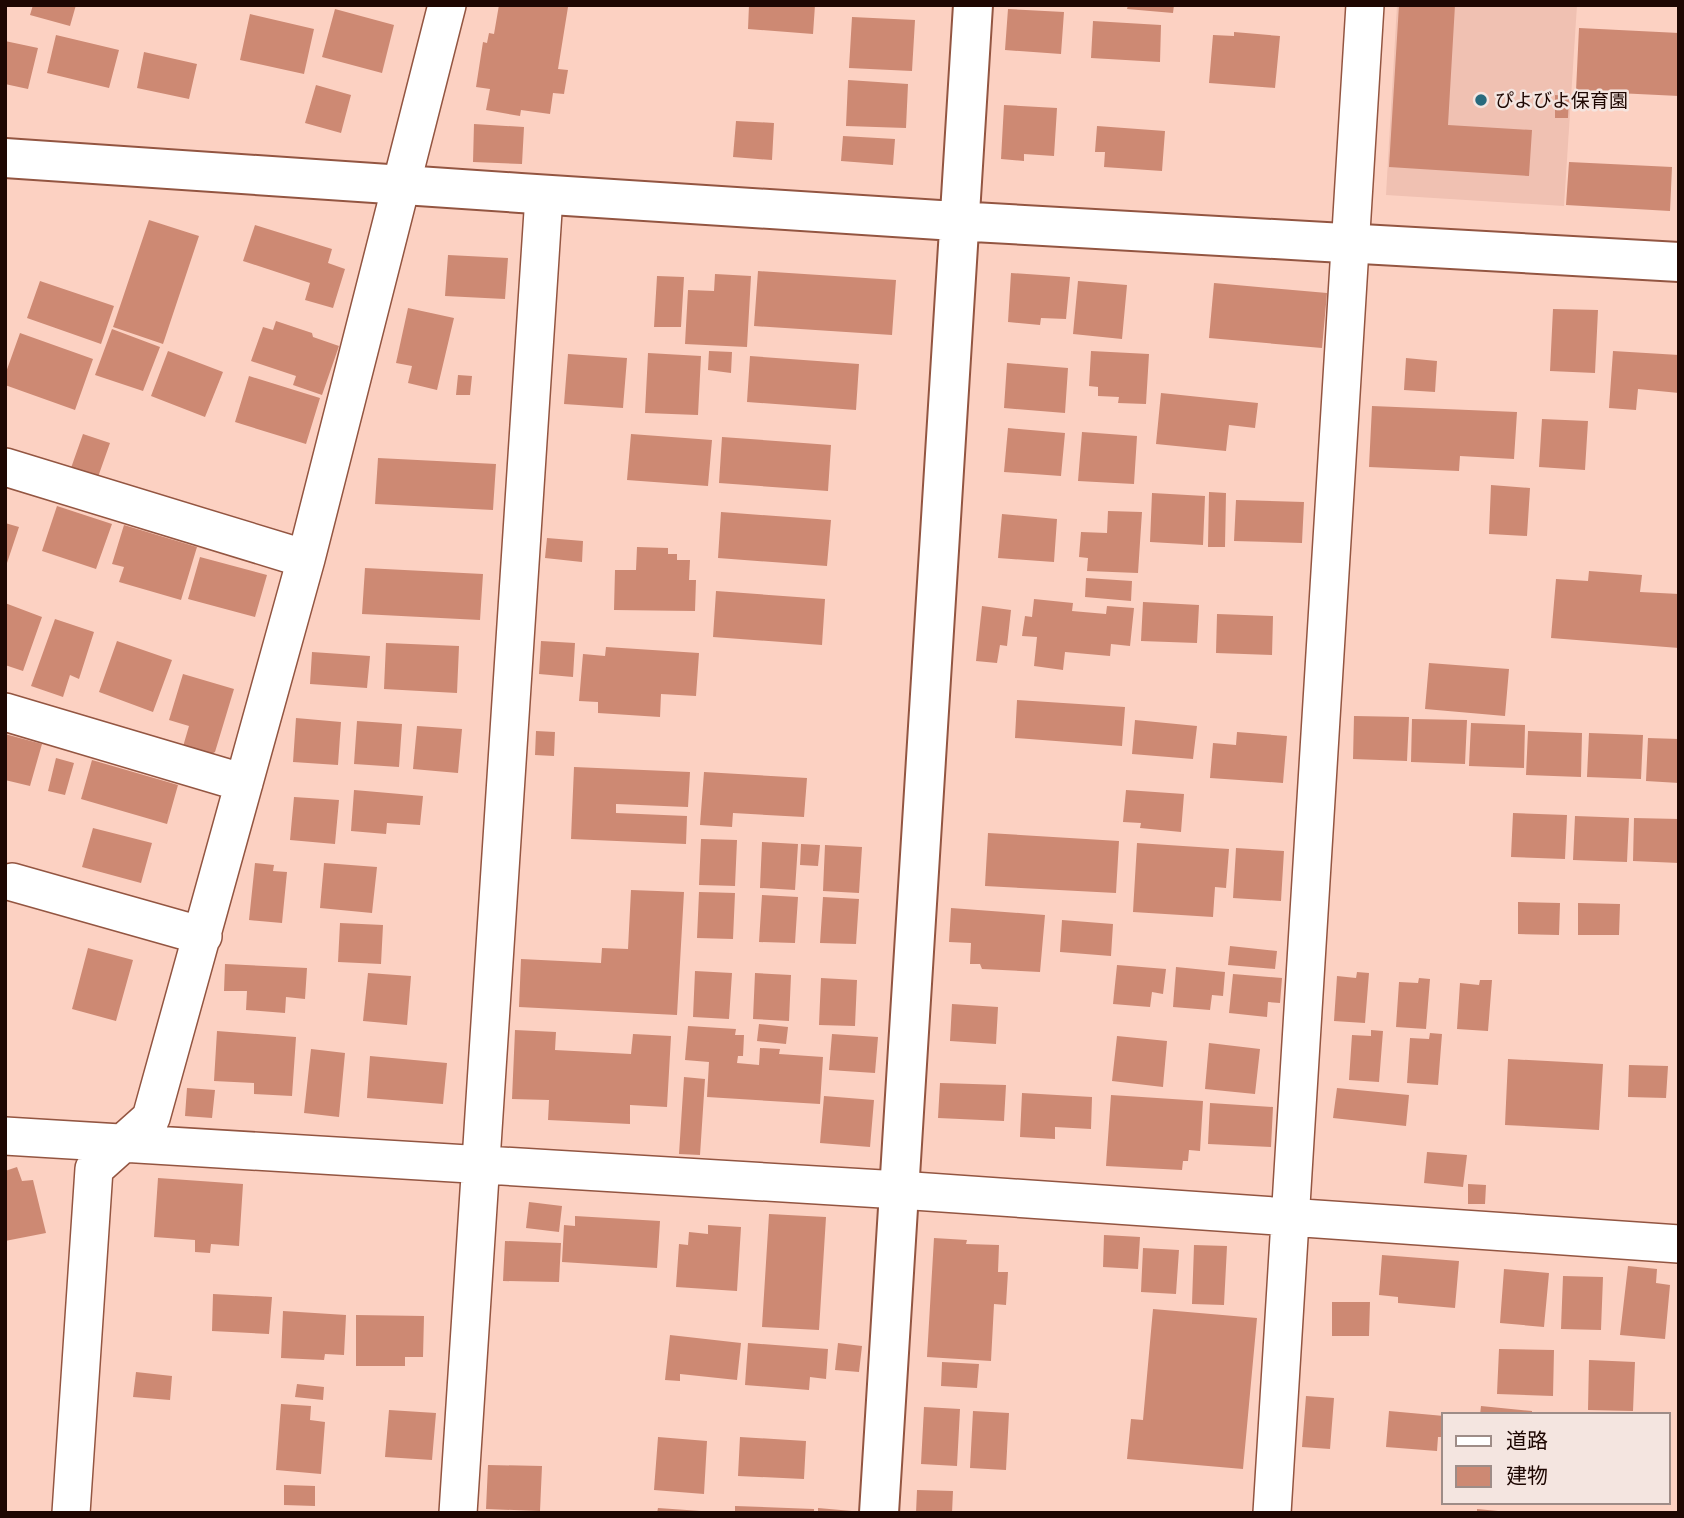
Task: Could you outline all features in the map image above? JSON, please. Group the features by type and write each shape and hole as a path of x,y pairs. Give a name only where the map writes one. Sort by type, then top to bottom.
{"street":[{"path":"71,1513 94,1170 151,1118 306,559 447,5"},
{"path":"879,1513 973,5"},
{"path":"1272,1513 1365,5"},
{"path":"5,158 960,222 1679,262"},
{"path":"458,1513 544,196"},
{"path":"5,467 306,559"},
{"path":"5,712 244,783"},
{"path":"12,882 203,936"},
{"path":"5,1136 481,1167 899,1190 1679,1244"}],"shaded area":[{"name":"ぴよびよ保育園","path":"1397,5 1577,5 1564,206 1386,195"}],"building":[{"path":"33,5 76,5 70,26 30,15"},
{"path":"499,5 568,7 558,69 568,70 564,94 553,93 550,114 521,110 520,116 486,110 490,89 476,87 483,42 487,43 489,33 494,34"},
{"path":"749,5 815,5 813,34 748,29"},
{"path":"1128,5 1174,5 1173,13 1127,9"},
{"path":"1399,5 1455,5 1448,125 1532,130 1529,176 1389,167"},
{"path":"335,9 394,25 382,73 322,57"},
{"path":"1008,9 1064,12 1061,54 1005,50"},
{"path":"250,14 314,29 304,74 240,60"},
{"path":"852,17 915,20 912,71 849,68"},
{"path":"1093,21 1161,25 1160,62 1091,58"},
{"path":"1579,28 1679,33 1679,96 1576,91"},
{"path":"1234,32 1280,36 1275,88 1209,83 1213,35 1234,36"},
{"path":"56,35 119,50 109,88 47,73"},
{"path":"5,41 38,48 28,89 5,84"},
{"path":"144,52 197,64 189,99 137,88"},
{"path":"848,80 908,84 906,128 846,126"},
{"path":"316,85 351,95 341,133 305,123"},
{"path":"1555,95 1569,96 1568,118 1555,118"},
{"path":"1004,105 1057,108 1054,156 1024,154 1024,161 1001,159"},
{"path":"736,121 774,123 772,160 733,157"},
{"path":"474,124 524,127 522,164 473,162"},
{"path":"1097,126 1165,131 1162,171 1104,167 1105,152 1095,152"},
{"path":"843,136 895,139 893,165 841,161"},
{"path":"1569,162 1672,167 1670,211 1566,205"},
{"path":"149,220 199,236 163,344 113,327"},
{"path":"255,225 332,249 328,263 345,269 333,308 305,300 310,283 243,261"},
{"path":"448,255 508,258 505,299 445,296"},
{"path":"758,271 896,280 892,335 754,326"},
{"path":"1011,273 1070,277 1066,319 1041,318 1040,325 1008,322"},
{"path":"715,274 751,276 747,347 685,344 688,290 714,291"},
{"path":"657,276 684,277 681,327 654,327"},
{"path":"40,281 114,306 101,344 27,318"},
{"path":"1078,281 1127,285 1122,339 1073,334"},
{"path":"1214,283 1327,293 1322,348 1209,338"},
{"path":"408,308 454,318 437,390 408,383 412,366 396,363"},
{"path":"1553,309 1598,310 1595,373 1550,371"},
{"path":"276,321 312,333 313,337 339,346 322,395 293,385 296,376 251,361 263,327 273,330"},
{"path":"112,329 160,347 143,391 95,375"},
{"path":"20,333 93,359 75,410 5,385 5,375"},
{"path":"168,351 223,372 205,417 151,396"},
{"path":"709,351 732,352 731,373 708,370"},
{"path":"1091,351 1149,354 1146,404 1118,403 1119,397 1098,396 1098,387 1089,386"},
{"path":"1613,351 1679,355 1679,393 1638,389 1636,410 1609,408"},
{"path":"648,353 701,356 698,415 645,413"},
{"path":"568,354 627,358 623,408 564,404"},
{"path":"750,356 859,364 856,410 747,402"},
{"path":"1406,358 1437,361 1435,392 1404,390"},
{"path":"1007,363 1068,368 1065,413 1004,408"},
{"path":"458,375 472,376 470,395 456,395"},
{"path":"249,376 320,398 306,444 235,422"},
{"path":"1161,393 1258,403 1255,428 1229,425 1226,451 1156,444"},
{"path":"1372,406 1517,412 1514,459 1460,456 1459,471 1369,467"},
{"path":"1542,419 1588,421 1585,470 1539,467"},
{"path":"1008,428 1065,433 1061,476 1004,472"},
{"path":"1082,432 1137,436 1134,484 1078,481"},
{"path":"83,434 110,443 98,477 71,468"},
{"path":"631,434 712,440 708,486 627,480"},
{"path":"722,437 831,445 828,491 719,483"},
{"path":"378,458 496,464 493,510 375,504"},
{"path":"1491,485 1530,488 1527,536 1489,534"},
{"path":"1209,492 1226,493 1225,547 1208,547"},
{"path":"1152,493 1205,496 1203,545 1150,542"},
{"path":"1236,500 1304,502 1302,543 1234,541"},
{"path":"57,506 112,524 96,569 42,551"},
{"path":"1108,511 1142,512 1138,573 1087,571 1088,558 1079,557 1081,532 1107,533"},
{"path":"721,512 831,520 827,566 718,558"},
{"path":"1002,514 1057,519 1054,562 998,558"},
{"path":"5,523 19,527 6,566 5,566"},
{"path":"124,525 197,547 181,600 119,582 124,567 112,564"},
{"path":"547,538 583,541 582,562 545,558"},
{"path":"637,547 668,548 668,554 677,554 677,560 690,560 689,580 696,580 695,611 614,610 615,570 636,570"},
{"path":"200,557 267,575 255,617 188,599"},
{"path":"365,568 483,574 480,620 362,614"},
{"path":"1589,571 1642,575 1640,592 1679,594 1679,648 1551,638 1556,579 1588,581"},
{"path":"1086,578 1132,581 1131,601 1085,597"},
{"path":"716,591 825,599 822,645 713,637"},
{"path":"1034,599 1073,603 1072,611 1106,614 1107,606 1134,608 1130,646 1111,644 1110,656 1065,652 1063,670 1034,666 1037,637 1022,636 1025,616 1032,617"},
{"path":"1143,602 1199,605 1197,643 1141,641"},
{"path":"5,603 42,617 23,671 5,665"},
{"path":"982,606 1011,610 1007,646 1000,645 997,663 976,661"},
{"path":"1217,614 1273,616 1272,655 1216,653"},
{"path":"55,619 94,632 79,679 70,675 63,697 31,686"},
{"path":"117,641 172,660 153,712 99,692"},
{"path":"541,641 575,643 573,677 539,674"},
{"path":"386,643 459,646 457,693 384,689"},
{"path":"606,647 699,653 696,696 661,694 660,717 598,713 598,702 579,701 583,654 605,656"},
{"path":"312,652 370,656 367,688 310,684"},
{"path":"1429,663 1509,669 1505,716 1425,709"},
{"path":"183,674 234,689 215,752 206,757 182,750 189,726 169,720"},
{"path":"1017,700 1125,707 1122,746 1015,738"},
{"path":"1354,716 1409,717 1407,761 1353,759"},
{"path":"296,718 341,722 338,765 293,762"},
{"path":"1412,719 1467,720 1465,764 1411,762"},
{"path":"1135,720 1197,726 1193,759 1132,754"},
{"path":"357,721 402,724 399,767 354,764"},
{"path":"1471,723 1525,725 1524,768 1469,766"},
{"path":"417,726 462,729 458,773 413,769"},
{"path":"536,731 555,732 554,756 535,755"},
{"path":"1528,731 1582,733 1581,777 1526,775"},
{"path":"1237,732 1287,736 1283,783 1210,778 1213,743 1236,745"},
{"path":"1589,733 1643,735 1641,779 1587,777"},
{"path":"5,734 42,744 30,786 5,780"},
{"path":"1648,738 1679,739 1679,783 1646,781"},
{"path":"56,758 74,763 65,795 48,791"},
{"path":"92,760 178,785 167,824 81,799"},
{"path":"574,767 690,772 688,807 616,804 616,813 687,816 686,844 571,839"},
{"path":"704,772 807,778 804,817 733,813 732,827 700,825"},
{"path":"354,790 423,796 420,825 387,823 386,834 351,831"},
{"path":"1126,790 1184,794 1181,832 1140,828 1141,823 1123,822"},
{"path":"294,797 339,800 335,844 290,840"},
{"path":"1513,813 1567,815 1565,859 1511,857"},
{"path":"1575,816 1629,818 1627,862 1573,860"},
{"path":"1634,818 1679,819 1679,863 1633,861"},
{"path":"93,828 152,843 141,883 82,867"},
{"path":"988,833 1119,841 1116,893 985,886"},
{"path":"701,839 737,840 735,886 699,885"},
{"path":"762,842 798,844 795,890 760,888"},
{"path":"1137,843 1229,849 1226,888 1215,887 1213,917 1133,912"},
{"path":"801,844 820,845 818,866 800,865"},
{"path":"825,845 862,847 859,893 823,891"},
{"path":"1236,848 1284,851 1281,901 1233,898"},
{"path":"255,863 274,865 273,871 287,872 282,923 249,920"},
{"path":"324,863 377,867 372,913 320,908"},
{"path":"631,890 684,892 677,1015 519,1007 521,959 601,963 602,948 628,949"},
{"path":"699,892 735,893 733,939 697,938"},
{"path":"762,895 798,897 795,943 759,942"},
{"path":"823,897 859,899 856,944 820,943"},
{"path":"1518,902 1560,903 1559,935 1518,934"},
{"path":"1578,903 1620,904 1619,935 1578,935"},
{"path":"951,908 1045,915 1040,972 982,969 980,964 970,964 971,943 949,942"},
{"path":"1062,920 1113,924 1111,956 1060,952"},
{"path":"340,923 383,925 381,964 338,962"},
{"path":"1230,946 1277,951 1275,969 1228,965"},
{"path":"88,948 133,960 116,1021 72,1009"},
{"path":"225,964 307,968 305,999 286,997 285,1013 246,1010 247,991 224,991"},
{"path":"1117,965 1166,969 1163,994 1152,992 1150,1007 1113,1004"},
{"path":"1176,967 1225,972 1223,996 1212,995 1210,1010 1173,1007"},
{"path":"695,971 732,973 729,1019 693,1017"},
{"path":"1357,972 1369,973 1365,1023 1334,1021 1337,976 1356,978"},
{"path":"368,973 411,976 407,1025 363,1021"},
{"path":"755,973 791,975 789,1021 753,1019"},
{"path":"1233,974 1282,978 1280,1003 1268,1002 1267,1017 1229,1013"},
{"path":"821,978 857,980 855,1026 819,1025"},
{"path":"1419,978 1430,979 1426,1029 1396,1027 1399,982 1418,983"},
{"path":"1480,980 1492,980 1488,1031 1457,1029 1460,983 1479,985"},
{"path":"952,1004 998,1007 996,1044 950,1041"},
{"path":"759,1024 788,1027 786,1044 757,1041"},
{"path":"688,1026 736,1029 735,1035 744,1035 743,1056 738,1056 737,1063 759,1065 760,1048 780,1049 779,1054 823,1057 820,1104 707,1097 709,1062 685,1060"},
{"path":"515,1030 556,1032 555,1050 631,1054 633,1034 671,1036 667,1107 630,1105 630,1124 548,1120 549,1100 512,1099"},
{"path":"1371,1030 1383,1031 1379,1082 1349,1080 1352,1035 1371,1036"},
{"path":"217,1031 296,1037 292,1096 254,1094 254,1083 214,1081"},
{"path":"1430,1033 1442,1034 1438,1085 1407,1083 1410,1038 1429,1039"},
{"path":"832,1034 878,1037 875,1073 829,1070"},
{"path":"1117,1036 1167,1041 1163,1087 1112,1081"},
{"path":"1209,1043 1260,1049 1255,1094 1205,1089"},
{"path":"311,1049 345,1053 339,1117 304,1113"},
{"path":"370,1056 447,1063 443,1104 367,1098"},
{"path":"1508,1059 1603,1064 1599,1130 1505,1125"},
{"path":"1629,1065 1668,1066 1666,1098 1628,1097"},
{"path":"684,1077 705,1079 700,1155 679,1154"},
{"path":"940,1083 1006,1085 1004,1121 938,1118"},
{"path":"187,1088 215,1090 212,1118 185,1116"},
{"path":"1337,1088 1409,1095 1406,1126 1333,1118"},
{"path":"1022,1093 1092,1097 1091,1129 1055,1127 1055,1139 1020,1137"},
{"path":"1111,1095 1203,1101 1200,1151 1189,1150 1188,1161 1183,1161 1182,1170 1106,1166"},
{"path":"824,1096 874,1100 870,1147 820,1143"},
{"path":"1210,1103 1273,1107 1271,1147 1208,1144"},
{"path":"1427,1152 1467,1155 1463,1187 1424,1183"},
{"path":"17,1167 22,1181 33,1180 46,1233 5,1241 5,1171"},
{"path":"158,1178 243,1184 239,1246 211,1244 210,1253 195,1252 195,1240 154,1237"},
{"path":"1468,1184 1486,1185 1485,1204 1468,1204"},
{"path":"529,1202 562,1206 559,1232 526,1228"},
{"path":"769,1214 826,1217 819,1330 762,1327"},
{"path":"575,1216 660,1221 657,1268 562,1262 564,1225 575,1226"},
{"path":"708,1225 741,1227 737,1291 676,1287 679,1244 688,1245 689,1232 708,1234"},
{"path":"1104,1235 1140,1237 1138,1269 1103,1267"},
{"path":"934,1238 967,1240 966,1244 999,1245 998,1272 1008,1272 1006,1305 994,1304 991,1361 927,1357"},
{"path":"505,1241 561,1243 559,1282 503,1281"},
{"path":"1194,1245 1227,1246 1224,1305 1192,1304"},
{"path":"1143,1248 1179,1250 1176,1294 1141,1292"},
{"path":"1382,1255 1459,1261 1455,1308 1398,1303 1398,1297 1379,1295"},
{"path":"1628,1266 1657,1269 1656,1283 1670,1285 1665,1339 1620,1335"},
{"path":"1504,1269 1549,1273 1544,1327 1500,1323"},
{"path":"1563,1276 1603,1277 1601,1330 1561,1329"},
{"path":"213,1294 272,1297 269,1334 212,1331"},
{"path":"1332,1302 1370,1302 1369,1336 1332,1336"},
{"path":"1153,1309 1257,1318 1243,1469 1127,1459 1131,1419 1143,1420"},
{"path":"283,1311 346,1315 344,1355 325,1354 324,1360 281,1358"},
{"path":"356,1315 424,1316 423,1357 405,1357 405,1366 356,1366"},
{"path":"670,1335 741,1343 737,1380 680,1374 680,1381 665,1380"},
{"path":"748,1343 828,1349 826,1379 810,1377 809,1390 745,1385"},
{"path":"838,1343 862,1346 859,1372 835,1370"},
{"path":"1499,1349 1554,1350 1553,1396 1497,1394"},
{"path":"1589,1360 1635,1362 1633,1411 1588,1410"},
{"path":"942,1362 979,1364 977,1388 941,1386"},
{"path":"136,1372 172,1376 170,1400 133,1397"},
{"path":"297,1384 324,1387 323,1400 295,1397"},
{"path":"1306,1396 1334,1398 1330,1449 1302,1447"},
{"path":"281,1404 311,1406 310,1420 325,1422 321,1474 276,1470"},
{"path":"1481,1406 1532,1411 1532,1413 1480,1413"},
{"path":"924,1407 960,1409 957,1466 921,1464"},
{"path":"389,1410 436,1413 432,1460 385,1457"},
{"path":"973,1411 1009,1413 1006,1470 970,1468"},
{"path":"1389,1411 1442,1416 1442,1437 1438,1437 1437,1451 1386,1447"},
{"path":"658,1437 707,1441 704,1494 654,1490"},
{"path":"740,1437 806,1441 804,1479 738,1476"},
{"path":"488,1465 542,1466 540,1511 486,1509"},
{"path":"284,1485 315,1486 315,1506 284,1505"},
{"path":"917,1490 953,1491 952,1513 916,1513"},
{"path":"735,1506 814,1509 814,1513 735,1513"},
{"path":"658,1508 701,1511 701,1513 657,1513"},
{"path":"818,1508 852,1511 852,1513 818,1513"},
{"path":"1477,1509 1498,1511 1498,1513 1477,1513"}],"place":[{"name":"ぴよびよ保育園","path":"1481,100"}]}
